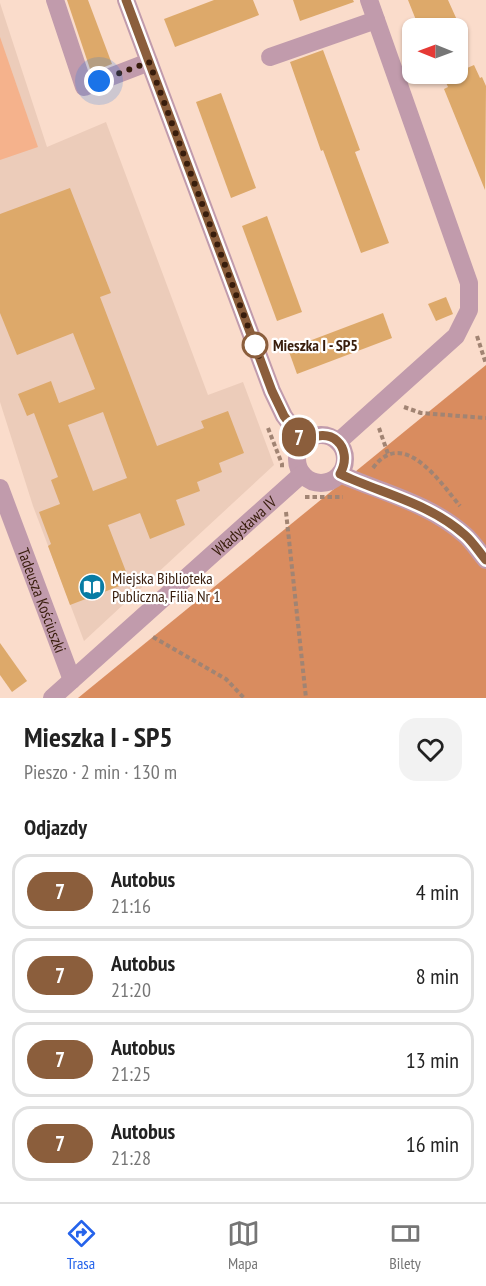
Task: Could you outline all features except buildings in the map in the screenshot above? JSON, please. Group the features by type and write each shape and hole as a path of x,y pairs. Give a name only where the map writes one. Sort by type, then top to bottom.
{"street":[{"path":"56,0 84,87 149,62"},
{"path":"126,0 272,391 284,416 304,443"},
{"path":"338,442 456,336 469,310 469,283 369,0"},
{"path":"270,57 376,20"},
{"path":"316,435 324,435 338,442 345,458 340,474 334,479 321,483 314,482 302,474 297,455 304,443 316,435"},
{"name":"Władysława IV","path":"52,698 302,474"},
{"path":"340,474 363,485 412,501 443,518 467,537 486,560"},
{"name":"Tadeusza Kościuszki","path":"0,488 72,680"}],"path":[{"path":"384,399 421,413 486,418"},
{"path":"287,503 286,513 306,698"},
{"path":"153,637 226,679 244,698"}],"shaded area":[{"path":"0,3 47,147 106,122 208,395 243,382 274,465 84,641 33,506 0,402"},
{"path":"0,37 38,147 0,160"},
{"path":"486,365 486,698 78,698"}],"bus line":[{"name":"7","path":"126,0 277,404 290,426 304,443 316,435 332,437 343,449 345,458 340,474 363,485 412,501 443,518 467,537 486,560"}],"place":[{"name":"Mieszka I - SP5","path":"255,345"},
{"name":"Miejska Biblioteka Publiczna, Filia Nr 1","path":"92,587"}],"route":[{"path":"99,81 149,62 259,356 255,345"}]}
